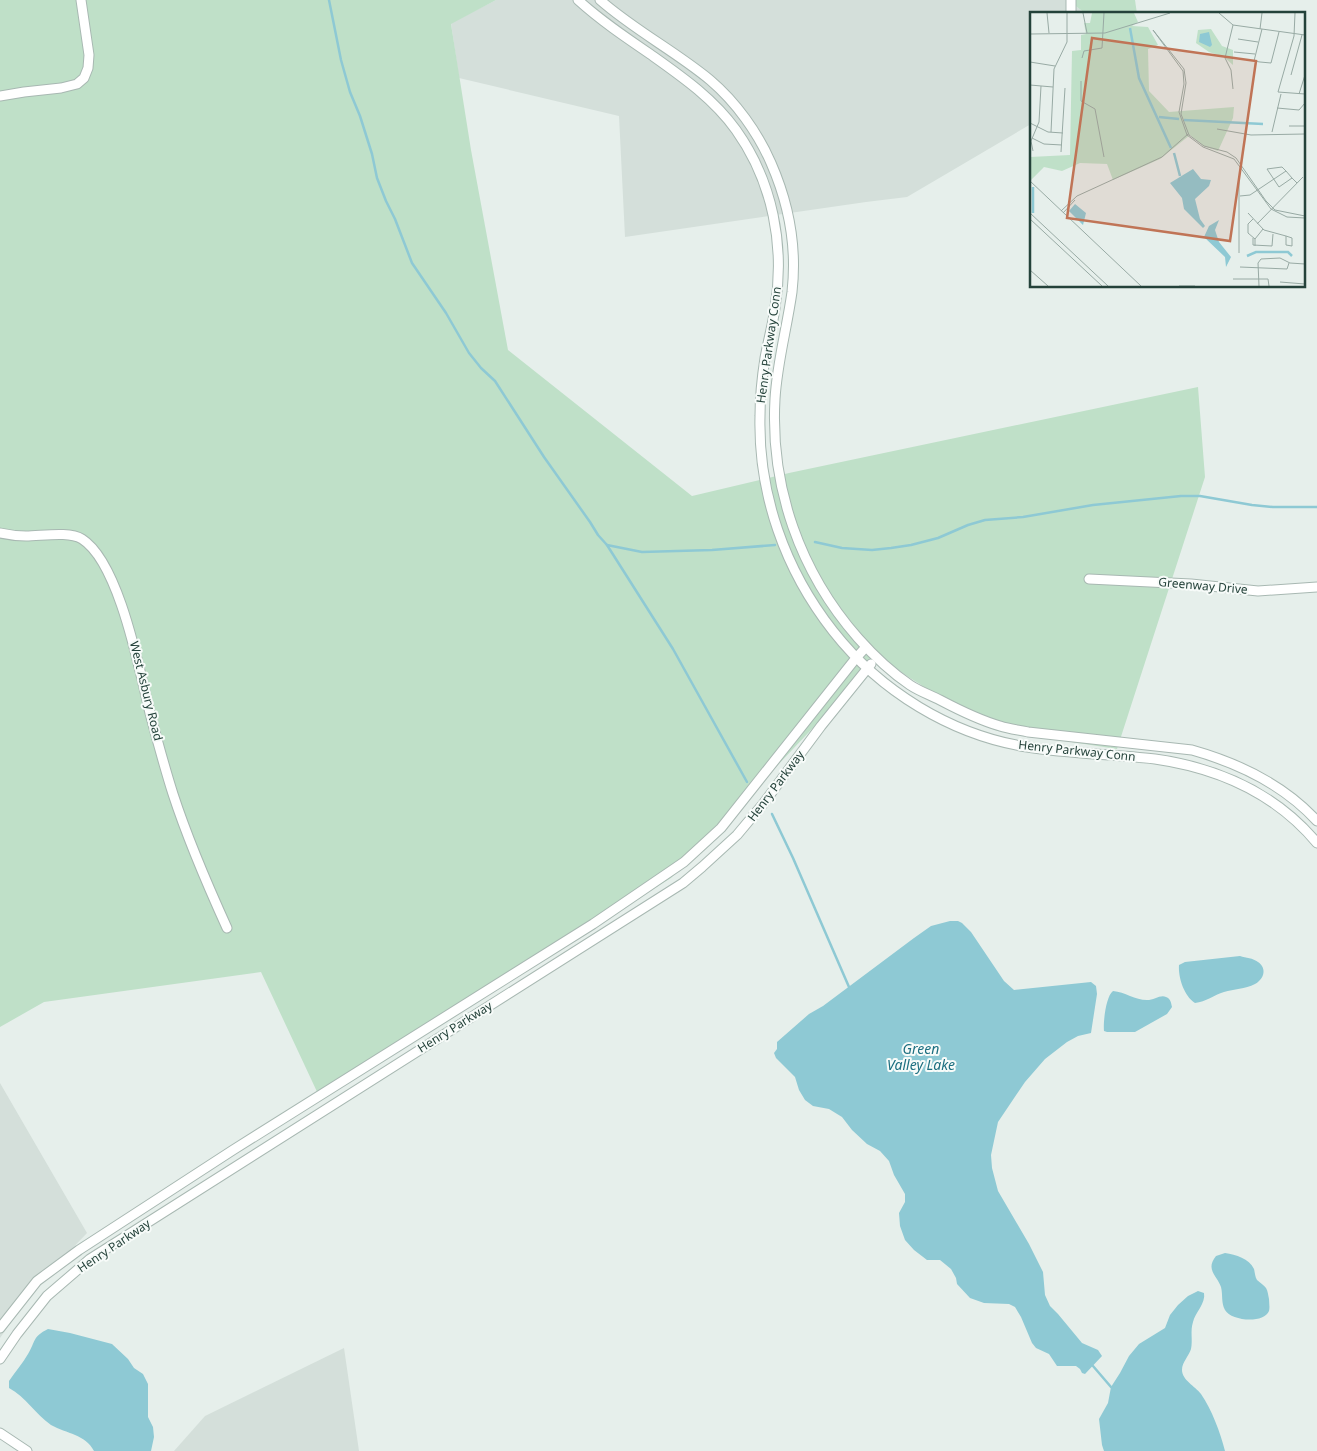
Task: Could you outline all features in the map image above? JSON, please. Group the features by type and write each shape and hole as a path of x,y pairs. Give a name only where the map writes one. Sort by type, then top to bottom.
{"street":[{"path":"0,96 60,88 77,84 84,78 88,68 89,55 81,0"},
{"name":"Henry Parkway Conn","path":"578,0 619,33 693,84 714,104 736,129 751,154 762,179 775,219 779,256 775,309 765,358 760,414 761,450 766,487 777,527 794,570 822,615 856,658 895,690 922,708 947,722 995,740 1027,747 1155,759 1214,772 1258,792 1283,809 1317,843"},
{"name":"Henry Parkway Conn","path":"600,0 712,82 748,122 771,162 787,208 793,246 794,273 777,373 775,397 774,423 778,471 791,522 805,558 817,582 838,614 866,647 876,658 911,686 971,716 1002,726 1059,736 1192,750 1230,763 1272,784 1299,804 1317,821"},
{"name":"West Asbury Road","path":"0,532 26,536 74,536 88,543 101,559 115,589 130,632 152,718 182,820 194,853 227,928"},
{"name":"Greenway Drive","path":"1089,578 1191,584 1258,591 1317,587"},
{"name":"Henry Parkway","path":"0,1328 37,1281 79,1250 275,1123 593,924 684,862 721,828 866,647"},
{"name":"Henry Parkway","path":"0,1359 47,1296 90,1259 683,883 737,835 876,658"},
{"path":"0,1432 27,1451"}],"shaded area":[{"path":"496,0 1068,0 1083,12 1030,12 1030,125 907,197 625,237 619,116 459,78 451,23"},
{"path":"0,1083 87,1233 36,1286 0,1338"},
{"path":"344,1348 359,1451 174,1451 205,1416"}],"green space":[{"path":"0,0 496,0 451,24 471,150 508,350 692,496 789,473 1198,387 1205,477 1117,749 994,730 910,678 880,657 671,878 319,1096 261,972 44,1002 0,1027"},
{"path":"1068,0 1135,0 1137,12 1083,12"}],"water":[{"name":"Green Valley Lake","path":"950,921 962,923 971,932 1004,981 1014,990 1091,982 1096,986 1097,994 1091,1033 1078,1036 1067,1042 1045,1059 1025,1082 998,1122 991,1155 998,1191 1043,1272 1045,1295 1050,1306 1082,1343 1098,1350 1102,1356 1085,1374 1076,1366 1057,1366 1049,1354 1036,1348 1015,1307 1009,1304 984,1303 970,1298 957,1284 951,1269 940,1260 927,1260 914,1250 905,1240 900,1226 899,1213 905,1202 905,1194 894,1175 889,1161 880,1151 867,1144 852,1130 842,1117 829,1109 813,1106 805,1100 799,1090 795,1077 776,1058 774,1053 777,1049 777,1042 809,1014 823,1006 931,926"},
{"path":"1240,956 1254,960 1261,965 1264,971 1258,982 1199,1002 1195,1003 1191,1000 1181,980 1179,965 1185,962"},
{"path":"1113,991 1143,1000 1164,996 1170,1000 1172,1007 1167,1014 1135,1032 1107,1032 1104,1031 1105,1016 1108,998"},
{"path":"1225,1253 1242,1258 1252,1265 1257,1280 1268,1292 1269,1311 1266,1315 1261,1318 1247,1320 1234,1317 1225,1310 1221,1287 1213,1272 1212,1265 1216,1256"},
{"path":"1198,1291 1204,1293 1204,1297 1193,1322 1191,1349 1182,1370 1186,1380 1201,1394 1209,1407 1225,1451 1104,1451 1099,1419 1108,1403 1111,1387 1129,1356 1139,1344 1165,1328 1170,1315 1178,1305 1188,1296"},
{"path":"48,1329 112,1344 128,1359 134,1368 143,1374 148,1384 148,1417 153,1427 154,1437 151,1451 94,1451 86,1441 51,1425 9,1388 9,1381 26,1357 35,1340 39,1334"}],"waterway":[{"path":"329,0 341,60 372,154 377,178 412,263 446,313 469,353 495,381 544,457 607,545 673,649 747,782"},
{"path":"815,542 842,548 872,550 891,548 938,538 985,520 1023,517 1093,505 1181,496 1200,496 1273,507 1317,507"},
{"path":"607,545 642,552 712,550 775,545"},
{"path":"772,814 849,987"},
{"path":"1093,1366 1111,1387"}]}
